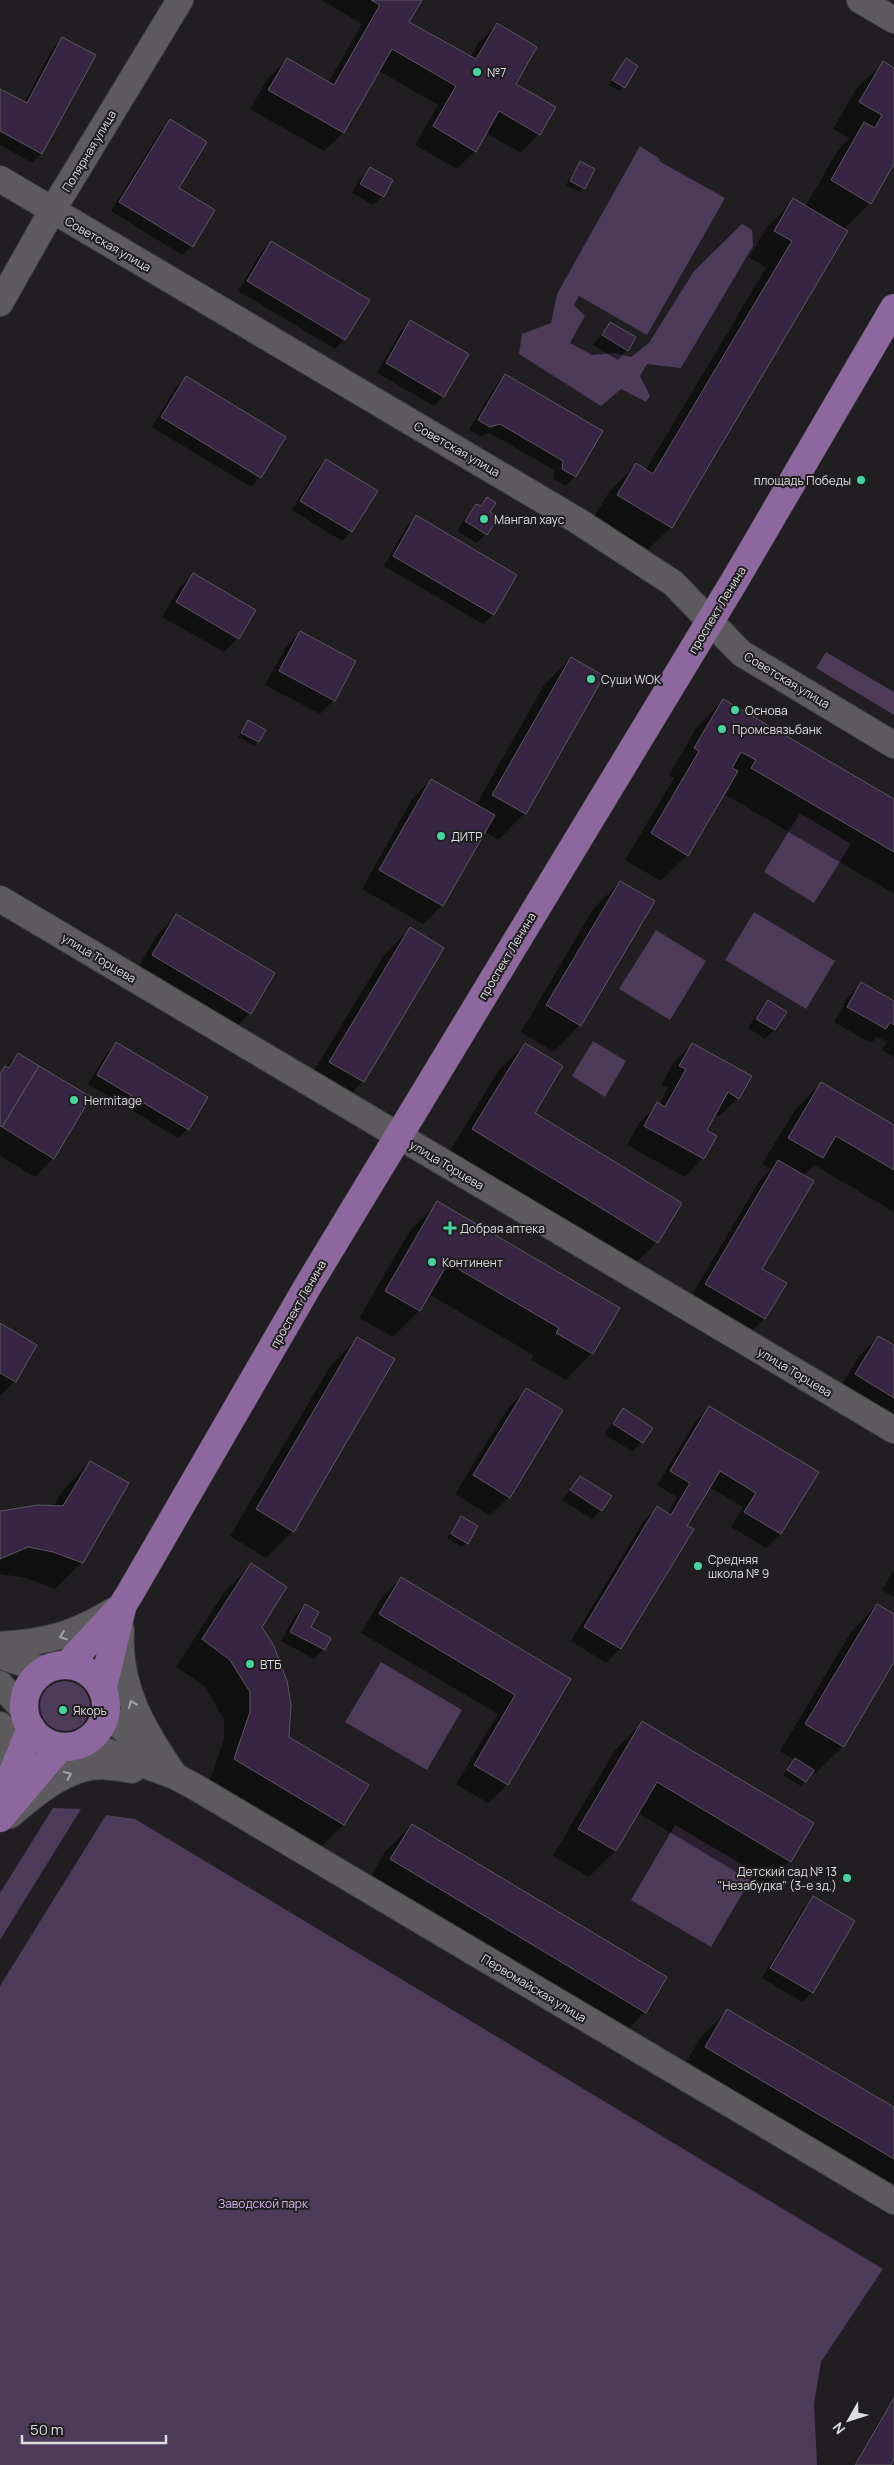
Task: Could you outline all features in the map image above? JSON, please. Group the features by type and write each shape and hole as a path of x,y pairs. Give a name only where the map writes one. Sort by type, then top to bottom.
{"main road":[{"name":"проспект Ленина","path":"122,1606 309,1284 709,621 894,308"},
{"path":"0,1804 28,1719 25,1696 30,1684 57,1667 122,1606"},
{"path":"0,1818 71,1745 95,1734 104,1700 122,1606"},
{"path":"57,1667 84,1669 95,1676 104,1700"},
{"path":"28,1719 44,1741 71,1745"}],"street":[{"name":"Полярная улица","path":"0,303 52,211 180,0"},
{"path":"860,0 894,20"},
{"name":"Советская улица","path":"0,179 578,521 673,583 741,653 894,745"},
{"name":"улица Торцева","path":"0,899 894,1430"},
{"path":"0,1645 42,1642 68,1634 122,1606"},
{"path":"122,1606 120,1637 122,1667 128,1693 139,1720 175,1776"},
{"path":"0,1656 57,1667"},
{"path":"0,1684 28,1719"},
{"path":"104,1700 175,1776"},
{"path":"0,1725 2,1734 0,1772"},
{"path":"71,1745 175,1776"},
{"path":"0,1823 63,1776 82,1769 102,1767 175,1776"},
{"name":"Первомайская улица","path":"175,1776 894,2201"}],"green space":[{"path":"640,146 660,159 659,161 725,198 647,335 579,296 574,305 585,316 570,343 592,355 616,353 631,357 649,343 694,271 742,224 752,230 753,246 681,368 647,364 640,376 650,396 646,402 621,389 601,406 519,354 522,334 551,323 557,294"},
{"path":"826,652 894,692 894,715 816,668"},
{"path":"800,813 851,844 814,903 764,872"},
{"path":"754,912 835,961 806,1009 725,960"},
{"path":"656,930 706,961 670,1020 619,989"},
{"path":"593,1041 626,1061 605,1097 572,1076"},
{"path":"381,1662 462,1710 427,1770 345,1722"},
{"path":"60,1681 70,1681 83,1688 90,1701 90,1711 83,1724 70,1731 60,1731 51,1727 44,1720 40,1711 40,1701 44,1692 51,1685"},
{"path":"53,1808 81,1809 0,1940 0,1893"},
{"name":"Заводской парк","path":"106,1815 135,1819 883,2269 821,2362 814,2404 817,2465 0,2465 0,1986"},
{"path":"675,1825 755,1872 711,1947 631,1900"}],"building":[{"name":"№7","path":"371,0 422,0 409,22 476,59 497,23 537,47 516,84 556,107 540,135 499,111 476,152 433,126 456,86 392,49 344,133 268,90 287,58 334,85 380,5"},
{"path":"62,37 96,55 42,154 0,131 0,89 27,103"},
{"path":"626,58 638,66 625,88 612,80"},
{"path":"883,61 894,68 894,164 871,204 831,180 864,122 875,128 882,115 859,102"},
{"path":"170,119 207,142 179,188 215,210 193,247 119,202"},
{"path":"580,161 595,169 585,189 570,181"},
{"path":"370,167 393,180 384,197 360,184"},
{"path":"793,198 848,231 672,528 617,495 636,463 653,474 792,241 774,231"},
{"path":"271,241 370,300 345,340 247,281"},
{"path":"410,320 469,354 444,397 386,363"},
{"path":"610,322 636,337 628,351 602,335"},
{"path":"505,374 603,431 576,477 562,469 563,461 500,424 490,427 478,420"},
{"path":"186,376 286,437 261,478 161,417"},
{"path":"326,459 378,491 352,532 300,501"},
{"path":"487,497 496,503 490,512 498,518 487,535 465,521 476,504 481,506"},
{"path":"416,515 517,575 494,615 393,556"},
{"path":"193,573 256,610 239,639 176,602"},
{"path":"300,631 356,661 335,701 279,671"},
{"path":"571,657 604,676 526,814 492,795"},
{"path":"723,699 894,799 894,852 751,768 756,760 741,752 732,768 738,771 688,856 651,833 699,751 694,748"},
{"path":"248,720 266,730 259,742 241,733"},
{"name":"ДИТР","path":"431,779 495,815 443,906 379,870"},
{"path":"620,881 655,901 581,1026 546,1005"},
{"path":"176,914 275,973 251,1014 152,955"},
{"path":"410,927 444,948 364,1082 329,1062"},
{"path":"861,982 894,1001 894,1025 890,1022 886,1029 847,1007"},
{"path":"768,1000 787,1012 775,1030 756,1019"},
{"path":"116,1042 208,1097 189,1130 97,1075"},
{"path":"525,1043 563,1066 535,1113 682,1203 658,1243 472,1129"},
{"path":"692,1043 752,1076 739,1099 728,1092 707,1130 717,1136 704,1159 644,1126 657,1102 665,1107 686,1069 679,1066"},
{"path":"18,1053 39,1066 2,1127 0,1126 0,1074 5,1066 9,1068"},
{"path":"39,1066 91,1097 54,1159 2,1127"},
{"path":"821,1082 894,1125 894,1170 836,1136 823,1158 788,1138"},
{"path":"778,1160 814,1181 762,1269 787,1283 765,1319 705,1284"},
{"path":"437,1201 620,1308 593,1354 556,1333 559,1328 448,1263 420,1311 385,1291"},
{"path":"0,1323 37,1345 16,1382 0,1373"},
{"path":"878,1336 894,1345 894,1398 855,1374"},
{"path":"357,1337 395,1359 294,1532 256,1509"},
{"path":"526,1388 563,1410 510,1498 473,1475"},
{"path":"709,1406 819,1472 781,1534 744,1512 756,1493 720,1471 687,1526 694,1529 621,1649 584,1627 657,1506 671,1515 690,1483 670,1471"},
{"path":"623,1408 653,1428 643,1443 613,1424"},
{"path":"90,1461 129,1483 83,1563 53,1552 28,1547 0,1559 0,1511 38,1505 63,1506"},
{"path":"580,1476 612,1496 602,1511 570,1490"},
{"path":"461,1516 478,1526 468,1544 451,1534"},
{"path":"251,1563 287,1587 262,1627 274,1646 287,1681 291,1704 289,1737 369,1785 344,1825 234,1759 250,1712 250,1692 230,1660 202,1639"},
{"path":"401,1577 571,1679 508,1785 474,1765 515,1695 379,1614"},
{"path":"305,1604 319,1612 311,1627 331,1638 325,1650 290,1632"},
{"path":"877,1604 894,1614 894,1662 844,1747 805,1724"},
{"path":"642,1721 814,1823 791,1862 657,1782 616,1851 578,1829"},
{"path":"795,1758 814,1770 806,1782 787,1770"},
{"path":"412,1824 667,1977 646,2013 390,1859"},
{"path":"813,1896 855,1921 813,1993 770,1968"},
{"path":"727,2009 894,2107 894,2159 705,2047"},
{"path":"894,2398 894,2459 891,2465 855,2465"}],"place":[{"name":"№7","path":"477,72"},
{"name":"площадь Победы","path":"861,480"},
{"name":"Мангал хаус","path":"484,519"},
{"name":"Суши WOK","path":"591,679"},
{"name":"Основа","path":"735,710"},
{"name":"Промсвязьбанк","path":"722,729"},
{"name":"ДИТР","path":"441,836"},
{"name":"Hermitage","path":"74,1100"},
{"name":"Добрая аптека","path":"450,1228"},
{"name":"Континент","path":"432,1262"},
{"name":"Средняя школа № 9","path":"698,1566"},
{"name":"ВТБ","path":"250,1664"},
{"name":"Якорь","path":"63,1710"},
{"name":"Детский сад № 13 \"Незабудка\" (3-е зд.)","path":"847,1878"}]}
